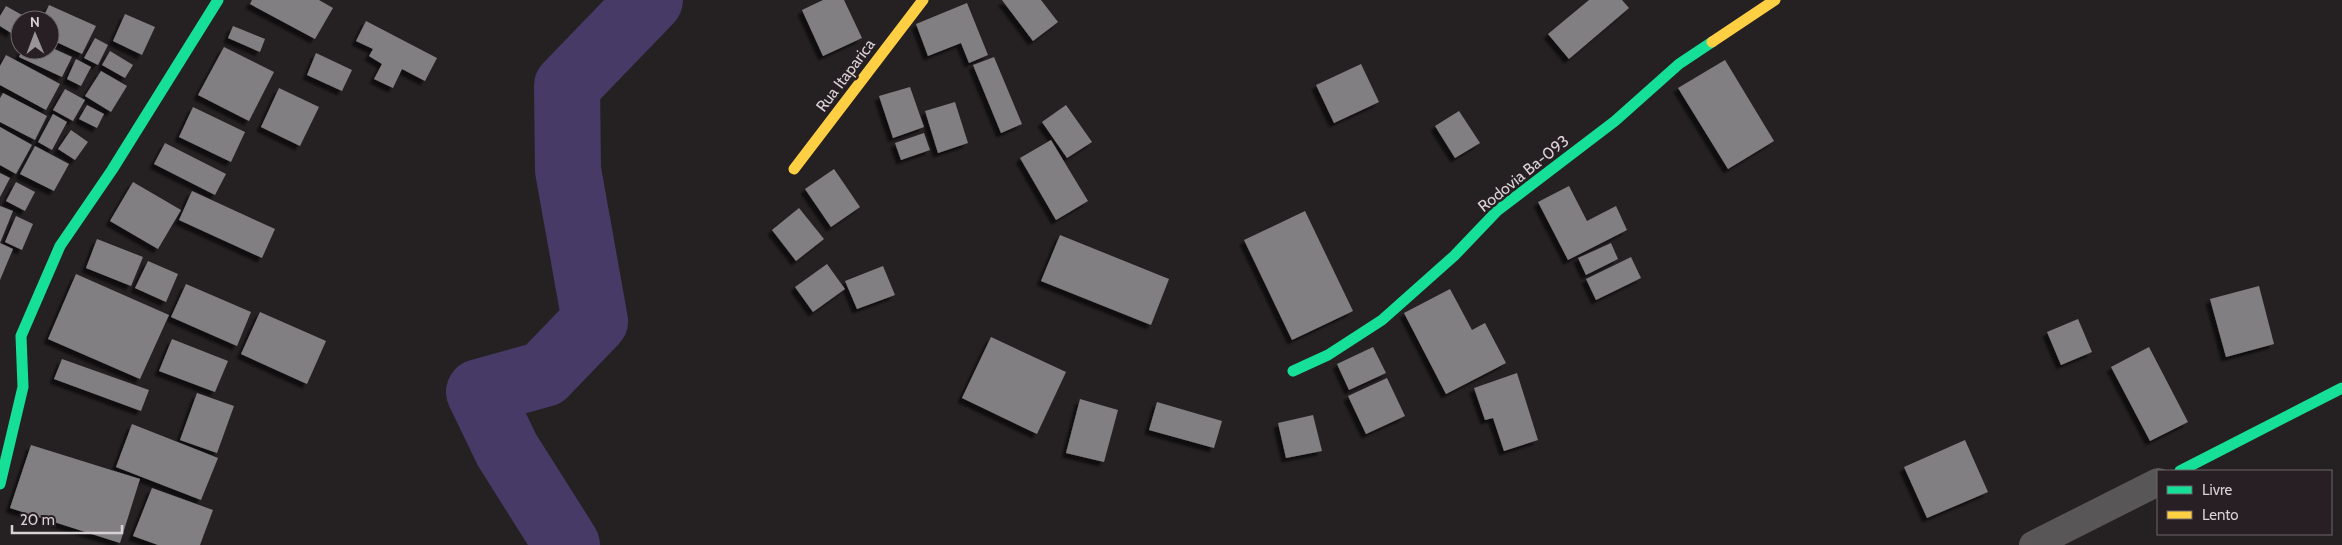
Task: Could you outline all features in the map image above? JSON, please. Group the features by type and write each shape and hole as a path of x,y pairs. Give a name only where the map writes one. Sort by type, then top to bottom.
{"street":[{"path":"0,484 23,387 21,336 60,246 112,170 218,0"},
{"name":"Rua Itaparica","path":"794,169 923,0"},
{"name":"Rodovia Ba-093","path":"1293,371 1328,355 1382,320 1454,256 1497,211 1615,121 1678,64 1775,0"},
{"path":"2182,470 2342,388"},
{"path":"2033,545 2157,483"}],"building":[{"path":"252,0 319,0 333,8 315,39 250,4"},
{"path":"823,0 844,0 862,38 823,56 802,10"},
{"path":"1002,0 1041,0 1058,22 1033,41"},
{"path":"1589,0 1622,0 1629,8 1569,59 1548,34"},
{"path":"967,3 988,55 969,63 961,43 928,56 916,24"},
{"path":"49,5 96,26 82,54 60,44 60,10 47,10"},
{"path":"6,6 13,10 10,10 10,32 0,26 0,16"},
{"path":"125,14 155,27 142,55 113,41"},
{"path":"366,21 437,58 425,81 402,69 393,88 374,79 382,64 369,56 373,49 356,41"},
{"path":"233,26 265,39 260,52 228,38"},
{"path":"95,38 108,45 98,65 84,58"},
{"path":"224,47 274,72 249,121 198,95"},
{"path":"110,51 133,65 125,78 102,65"},
{"path":"60,52 72,57 62,77 25,60 60,60"},
{"path":"316,53 352,70 342,91 307,75"},
{"path":"6,55 10,57 10,60 15,60 60,84 46,110 0,85 0,66"},
{"path":"994,57 1022,124 1001,133 973,65"},
{"path":"76,59 91,67 81,86 67,79"},
{"path":"1725,60 1774,141 1728,169 1678,88"},
{"path":"1361,64 1379,102 1334,123 1316,85"},
{"path":"101,71 127,86 111,112 85,96"},
{"path":"910,87 924,127 893,138 879,96"},
{"path":"279,88 319,107 300,146 261,127"},
{"path":"65,89 85,100 73,121 53,110"},
{"path":"3,93 47,116 35,140 0,122 0,98"},
{"path":"955,102 968,143 938,153 925,111"},
{"path":"87,105 104,114 97,128 79,119"},
{"path":"1066,105 1092,142 1067,158 1042,122"},
{"path":"193,107 245,132 231,162 179,137"},
{"path":"1459,111 1480,143 1455,158 1435,126"},
{"path":"53,114 67,122 52,150 38,142"},
{"path":"0,127 32,145 16,174 0,165"},
{"path":"71,130 88,142 75,160 58,149"},
{"path":"924,133 930,150 901,160 895,143"},
{"path":"1051,140 1088,201 1056,220 1020,158"},
{"path":"165,143 226,174 215,195 154,164"},
{"path":"35,146 69,164 54,191 20,174"},
{"path":"834,169 860,207 831,227 805,189"},
{"path":"0,173 10,178 0,197"},
{"path":"16,182 35,192 25,211 6,201"},
{"path":"133,182 181,210 158,249 110,221"},
{"path":"1569,186 1587,221 1616,206 1627,230 1568,260 1538,202"},
{"path":"192,191 275,229 262,258 179,220"},
{"path":"0,206 13,211 0,243"},
{"path":"799,208 824,239 796,261 772,230"},
{"path":"1305,211 1353,311 1292,340 1244,240"},
{"path":"16,216 33,224 22,250 5,242"},
{"path":"1060,235 1169,279 1151,325 1041,281"},
{"path":"97,239 143,257 131,286 86,268"},
{"path":"0,243 13,249 0,280"},
{"path":"1611,243 1618,259 1586,275 1578,258"},
{"path":"1631,257 1641,278 1596,300 1586,279"},
{"path":"148,261 178,274 166,302 135,288"},
{"path":"827,264 845,289 813,312 795,287"},
{"path":"883,266 895,295 857,309 845,281"},
{"path":"76,274 169,315 140,379 48,339"},
{"path":"186,284 251,312 237,346 171,317"},
{"path":"2259,286 2274,344 2226,357 2210,299"},
{"path":"1450,289 1472,330 1485,323 1506,363 1446,394 1404,313"},
{"path":"260,312 326,341 307,384 241,354"},
{"path":"2078,319 2092,352 2061,365 2047,332"},
{"path":"991,337 1066,372 1037,434 962,398"},
{"path":"172,339 228,361 215,392 159,371"},
{"path":"1373,347 1386,373 1349,390 1337,364"},
{"path":"2149,347 2188,422 2150,441 2111,367"},
{"path":"62,359 149,390 141,411 54,379"},
{"path":"1517,373 1538,440 1504,451 1493,418 1485,420 1474,388"},
{"path":"1387,378 1405,416 1366,434 1348,396"},
{"path":"197,393 234,406 217,453 180,440"},
{"path":"1080,399 1118,410 1104,462 1066,453"},
{"path":"1157,402 1222,421 1214,448 1149,430"},
{"path":"1313,415 1322,451 1286,458 1278,423"},
{"path":"132,424 218,458 201,500 116,467"},
{"path":"1965,440 1988,492 1927,518 1904,467"},
{"path":"31,445 140,479 120,543 10,508"},
{"path":"152,488 213,510 200,545 158,545 133,536"}],"waterway":[{"path":"567,545 507,450 479,392 544,374 595,321 568,170 567,86 650,0"}],"traffic: fast":[{"path":"0,484 23,387 21,336 60,246 112,170 218,0"},
{"path":"1293,371 1328,355 1382,320 1454,256 1497,211 1615,121 1679,64 1712,42"},
{"path":"2182,470 2342,388"}],"traffic: slow":[{"path":"794,169 923,0"},
{"path":"1712,42 1775,0"}]}
